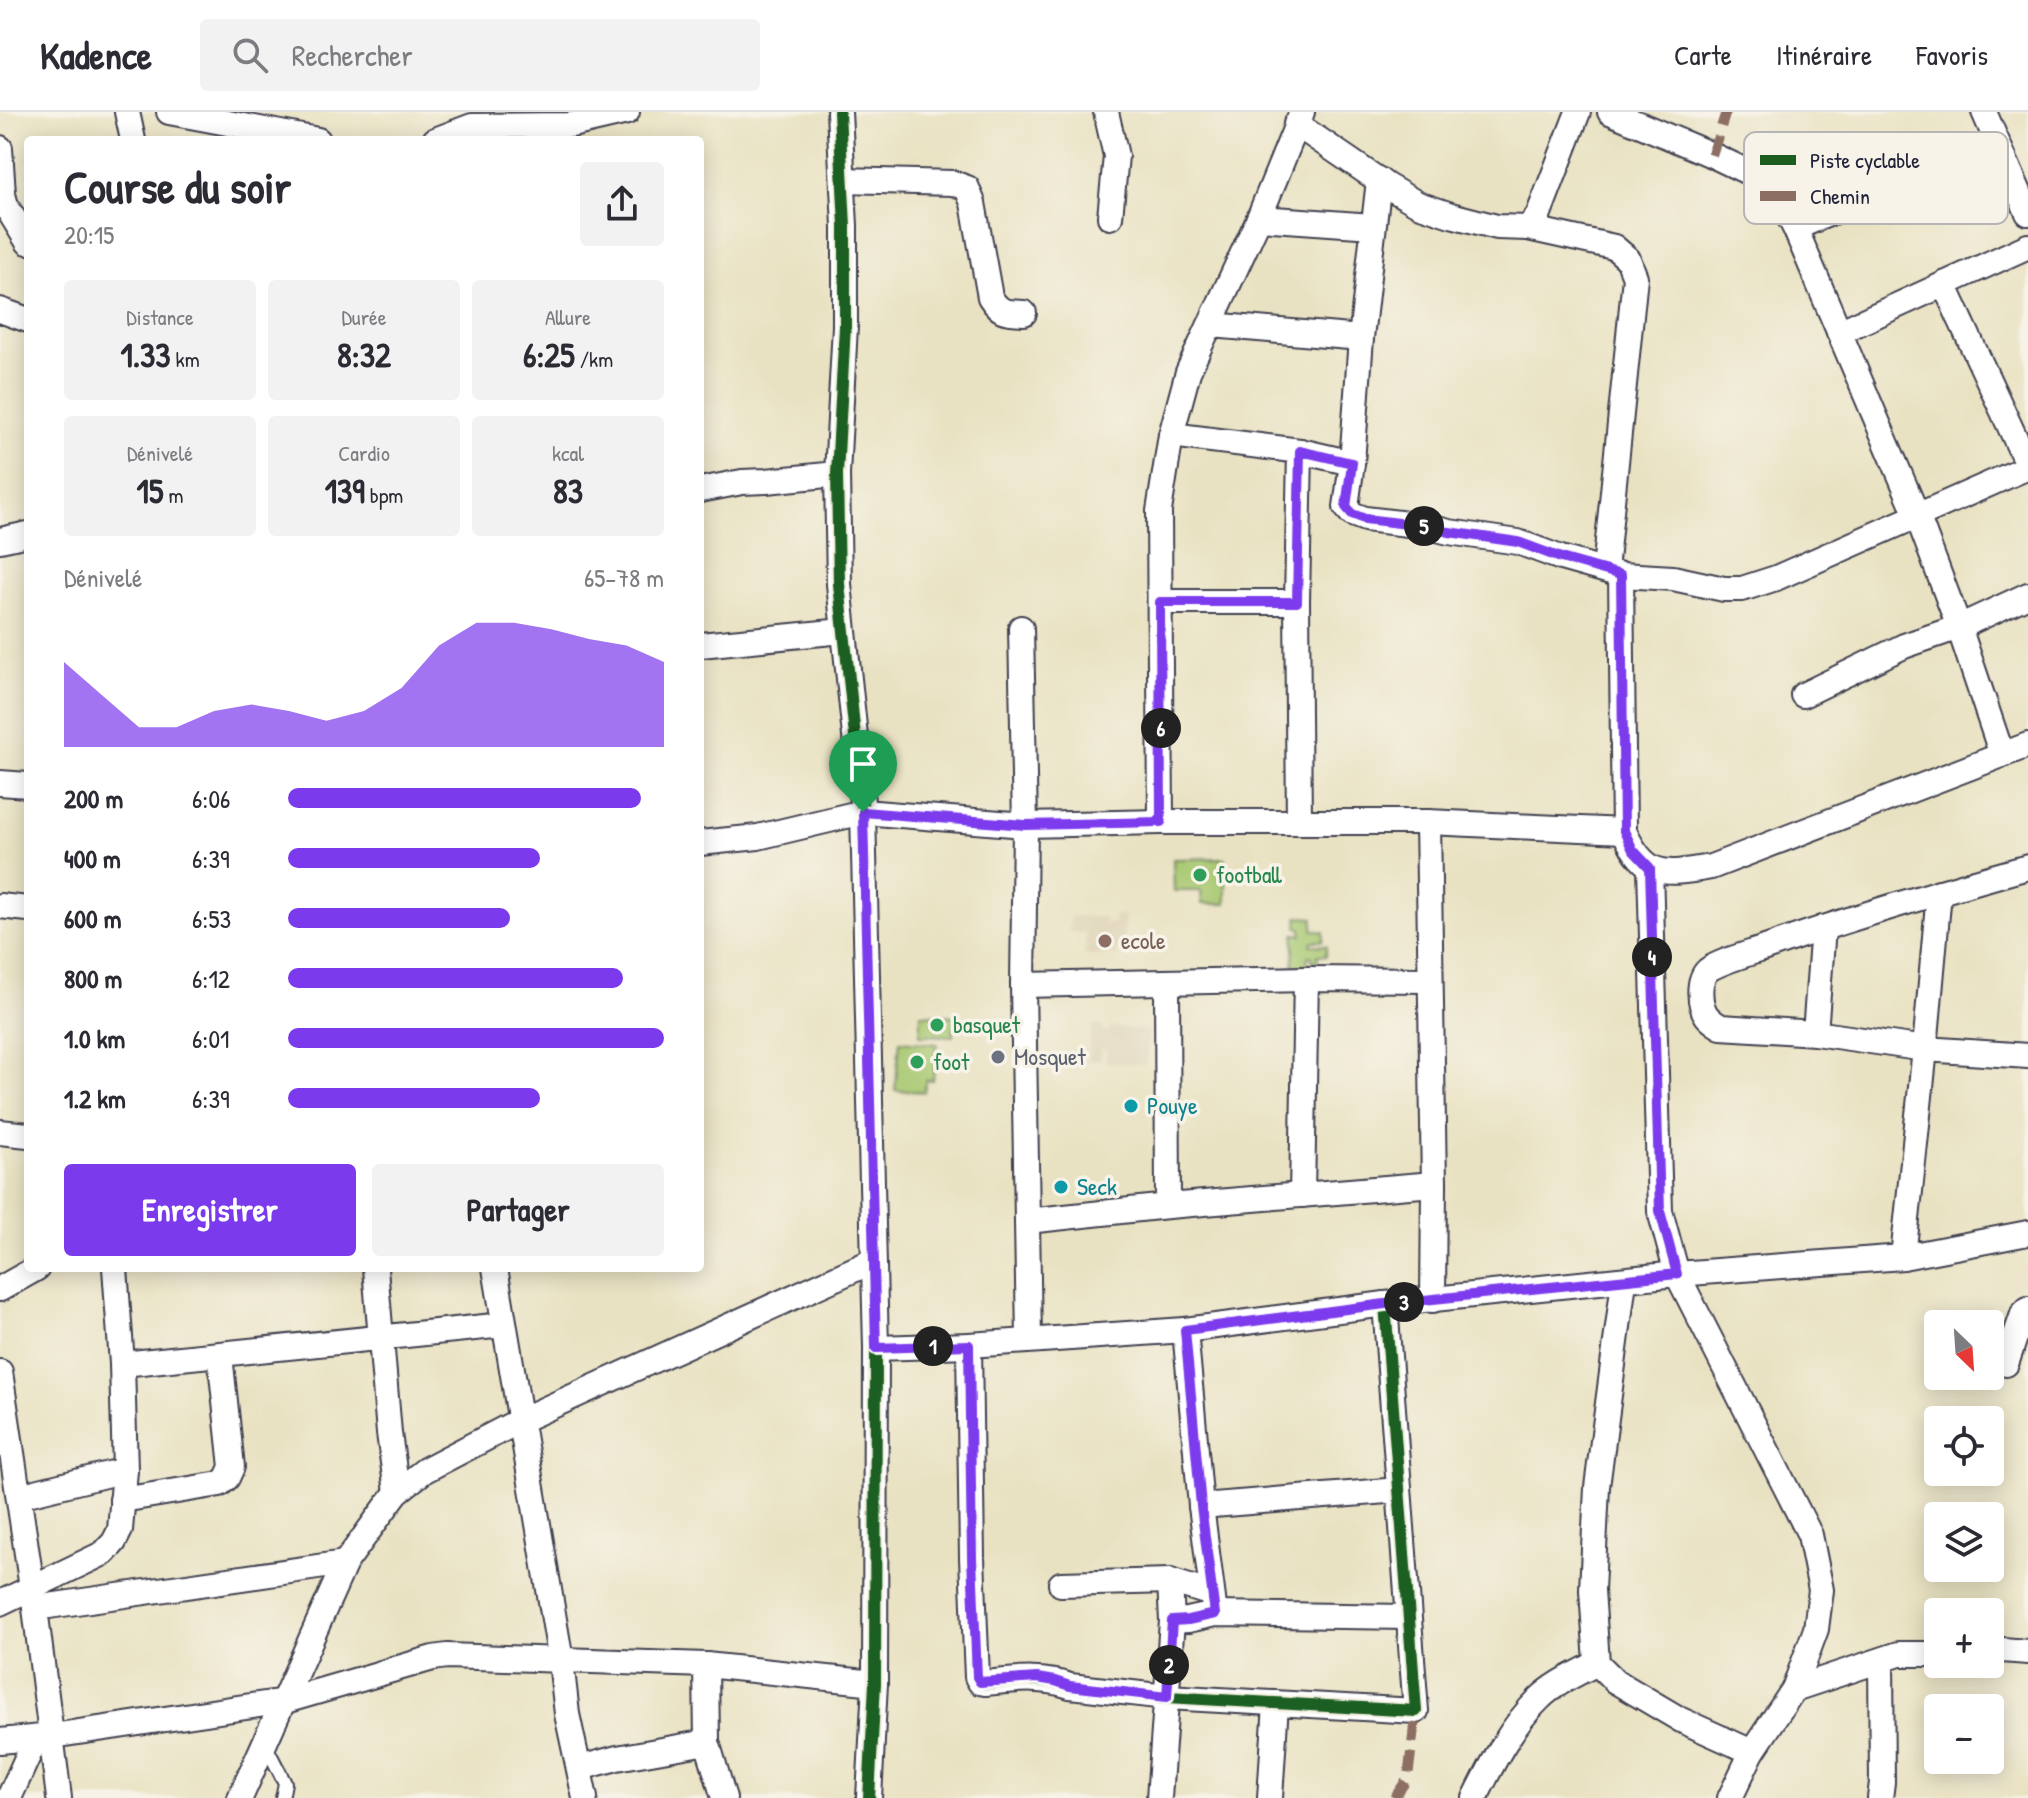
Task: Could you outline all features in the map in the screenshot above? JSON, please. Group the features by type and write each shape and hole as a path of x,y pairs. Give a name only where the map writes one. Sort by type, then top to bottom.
{"street":[{"path":"127,112 132,136"},
{"path":"169,112 297,136"},
{"path":"446,131 544,119 571,125 627,112"},
{"path":"839,112 845,226 845,326 837,474 839,584 863,812 876,1348 875,1683 869,1798"},
{"path":"1106,112 1116,156 1110,217"},
{"path":"1528,228 1538,216 1578,112"},
{"path":"1610,112 1744,170"},
{"path":"1984,112 1992,132"},
{"path":"1161,822 1159,511 1171,435 1188,372 1259,218 1299,118 1379,180 1418,204 1497,227 1528,228 1614,247 1628,259 1635,277 1613,572 1624,831 1633,850 1650,868 1676,873 1711,867 2028,745"},
{"path":"0,148 6,206 24,235"},
{"path":"2008,168 2028,213"},
{"path":"843,180 953,183 967,188 973,203 990,297 996,307 1006,312 1024,313"},
{"path":"1379,180 1346,507 1352,514 1365,519 1508,540 1613,572 1742,589 1776,578 2028,466 1944,284"},
{"path":"1259,218 1373,226"},
{"path":"1793,224 1917,515 2002,755"},
{"path":"1795,228 1805,224"},
{"path":"1839,332 2028,246"},
{"path":"0,310 24,319"},
{"path":"1211,325 1361,338"},
{"path":"1171,435 1300,451 1352,463"},
{"path":"1299,822 1297,602 1300,451"},
{"path":"704,489 742,482 837,474"},
{"path":"0,540 24,535"},
{"path":"1803,695 1904,646 1959,627 2028,595"},
{"path":"1160,602 1297,602"},
{"path":"1021,628 1029,1339"},
{"path":"704,645 843,631"},
{"path":"0,783 24,785"},
{"path":"704,843 758,837 863,812 1025,825 1428,822 1624,831"},
{"path":"1428,822 1433,1300"},
{"path":"2028,867 1823,928 1730,961 1706,971 1701,992 1705,1014 1721,1027 1815,1033 1925,1049 2028,1056"},
{"path":"1650,868 1660,1211 1677,1274 1810,1535 1821,1590 1816,1629 1794,1689 1752,1752 1730,1798"},
{"path":"1903,1257 1939,892"},
{"path":"0,906 24,909"},
{"path":"1815,1033 1823,928"},
{"path":"1023,985 1306,979 1429,980"},
{"path":"1302,1195 1306,979"},
{"path":"1167,982 1168,1206"},
{"path":"0,1132 24,1135"},
{"path":"1027,1221 1434,1184"},
{"path":"876,1348 969,1345 1185,1330 1385,1304 1677,1274 1903,1257 2028,1232"},
{"path":"240,1798 345,1563 397,1492 425,1470 519,1421 873,1261"},
{"path":"0,1289 30,1272"},
{"path":"34,1599 104,1553 120,1530 125,1470 115,1272"},
{"path":"375,1272 397,1492"},
{"path":"496,1272 561,1661 567,1714 585,1798"},
{"path":"1624,1281 1597,1487 1592,1590 1597,1663 1615,1681 1681,1720 1752,1752"},
{"path":"969,1345 972,1558 977,1677 980,1682 1037,1678 1070,1686 1167,1697 1416,1711 1385,1304"},
{"path":"2006,1364 2023,1314 2028,1309"},
{"path":"122,1364 504,1325"},
{"path":"1185,1330 1201,1506 1214,1604"},
{"path":"122,1500 220,1484 227,1478 232,1467 220,1355"},
{"path":"0,1372 34,1599 44,1737 59,1798"},
{"path":"19,1496 125,1470"},
{"path":"1201,1506 1399,1490"},
{"path":"0,1603 345,1563"},
{"path":"1061,1584 1170,1581 1214,1604 1408,1617"},
{"path":"1159,1798 1172,1621 1170,1581"},
{"path":"1172,1621 1188,1620 1214,1604"},
{"path":"2004,1650 2028,1652"},
{"path":"1794,1689 1899,1654 1924,1654"},
{"path":"0,1741 285,1701 447,1656 706,1665 875,1683"},
{"path":"1880,1798 1881,1661"},
{"path":"1475,1798 1520,1719 1556,1685 1597,1663"},
{"path":"706,1665 707,1742 724,1798"},
{"path":"1270,1798 1276,1703"},
{"path":"9,1798 44,1737"},
{"path":"580,1768 707,1742"}],"lane":[{"path":"265,1744 285,1783 282,1798"}],"shaded area":[{"name":"ecole","path":"1115,915 1125,915 1123,949 1117,949 1117,956 1085,955 1086,933 1069,932 1070,916 1105,917 1105,923 1114,923"},
{"path":"1092,1025 1102,1026 1102,1031 1109,1032 1110,1027 1150,1031 1146,1065 1106,1062 1107,1050 1101,1049 1099,1061 1088,1060"}],"green space":[{"name":"football","path":"1226,858 1226,904 1202,904 1201,891 1174,891 1173,859"},
{"path":"1298,917 1314,918 1313,930 1324,932 1323,941 1312,941 1311,945 1327,946 1326,956 1318,955 1317,962 1308,956 1307,967 1293,966 1295,934 1302,935 1302,928 1297,927"},
{"name":"basquet","path":"921,1014 954,1016 953,1036 920,1035"},
{"name":"foot","path":"900,1041 937,1044 933,1080 926,1080 924,1092 895,1090"}],"marked path":[{"path":"1712,155 1726,112"},
{"path":"1394,1798 1408,1778 1416,1711"}],"cycle path":[{"path":"839,112 845,226 845,326 837,474 839,584 863,812 876,1348 875,1683 869,1798"},
{"path":"969,1345 972,1558 977,1677 980,1682 1039,1680 1167,1697 1416,1711 1385,1304"}],"place":[{"name":"football","path":"1200,875"},
{"name":"ecole","path":"1105,941"},
{"name":"basquet","path":"937,1025"},
{"name":"Mosquet","path":"998,1057"},
{"name":"foot","path":"917,1062"},
{"name":"Pouye","path":"1131,1106"},
{"name":"Seck","path":"1061,1187"}],"route":[{"path":"1300,451 1352,463 1346,507 1352,514 1365,519 1518,542 1621,575 1624,831 1633,850 1650,868 1660,1211 1677,1274 1385,1304 1185,1330 1201,1506 1215,1614 1172,1621 1167,1697 1070,1686 1037,1678 980,1682 977,1677 972,1558 969,1345 876,1348 863,812 1025,825 1161,822 1160,602 1297,602 1300,451"}]}
